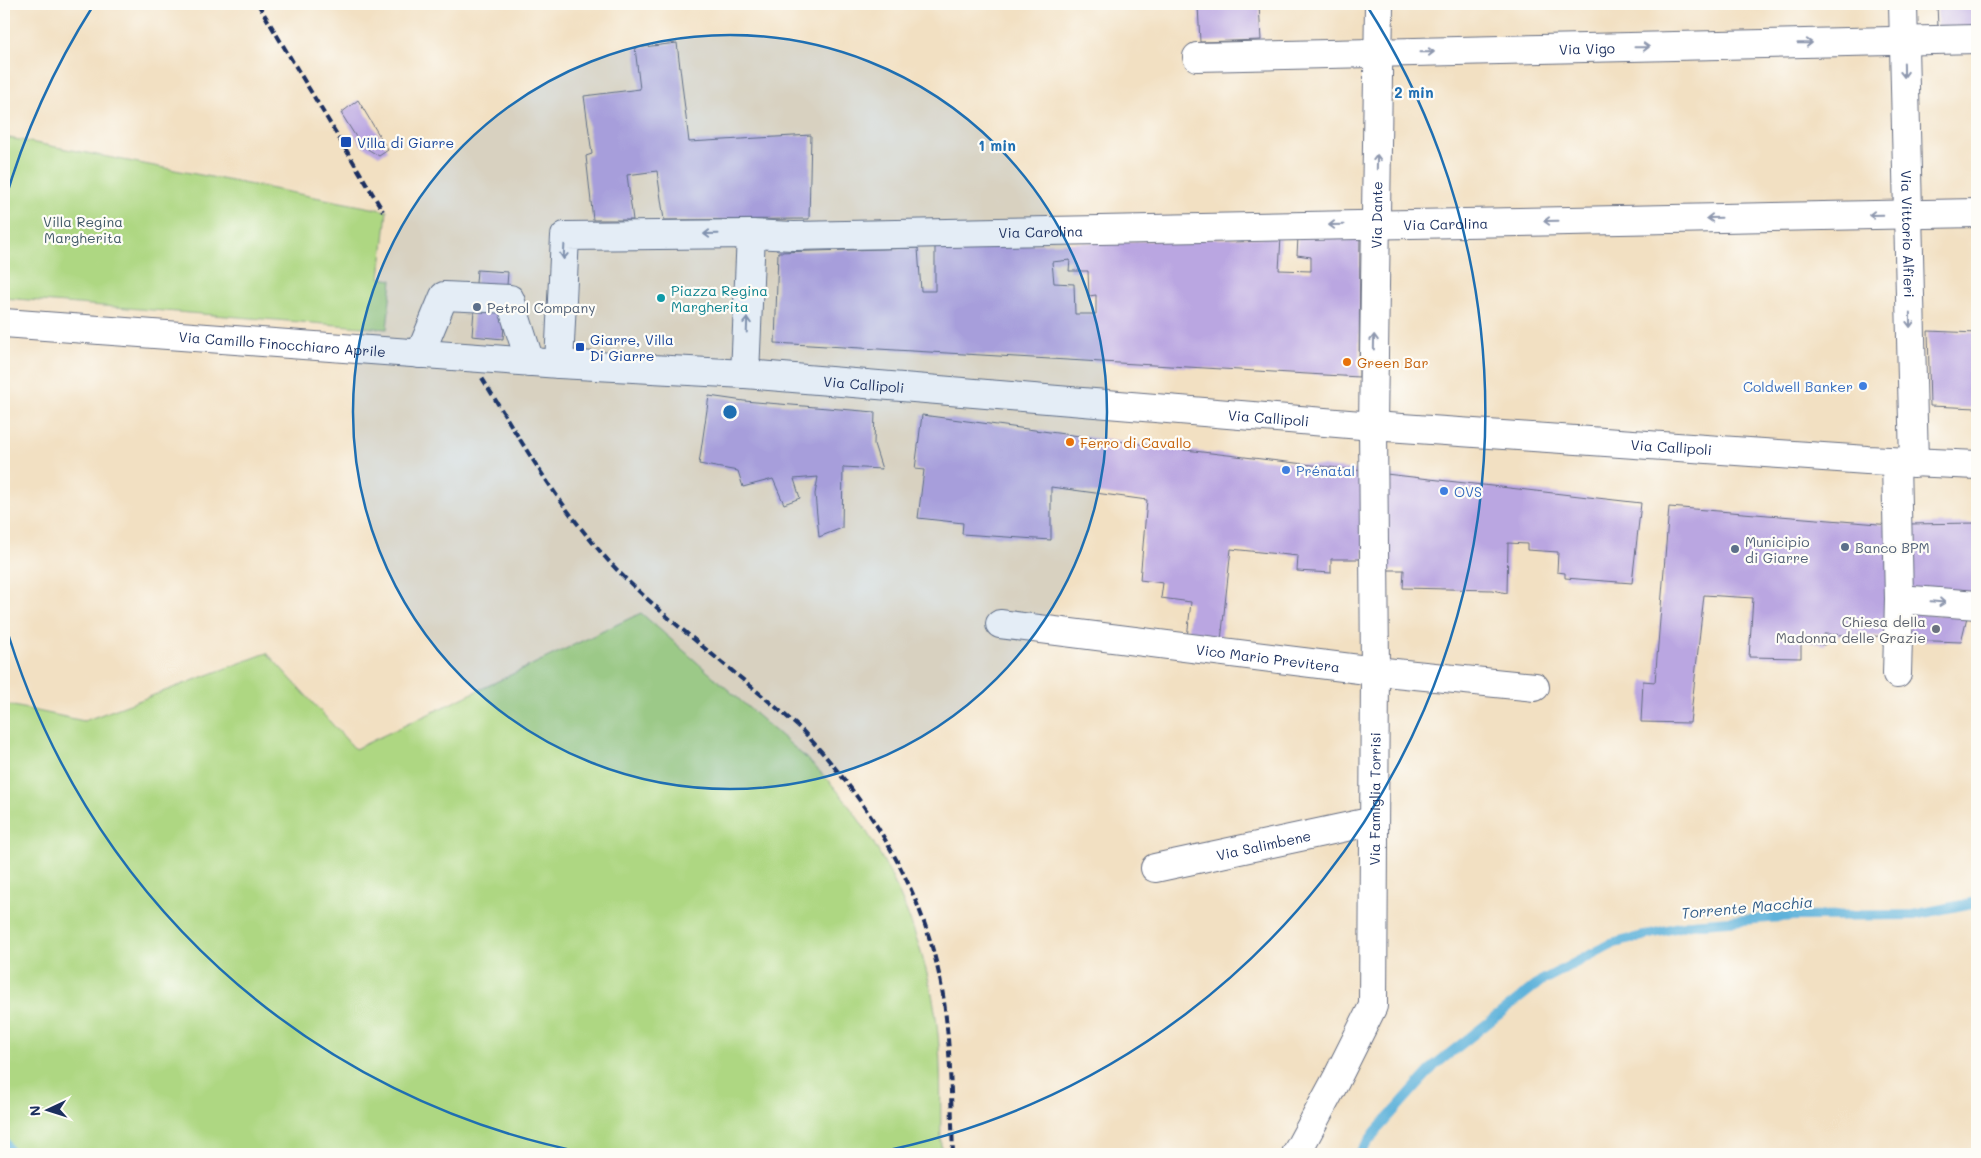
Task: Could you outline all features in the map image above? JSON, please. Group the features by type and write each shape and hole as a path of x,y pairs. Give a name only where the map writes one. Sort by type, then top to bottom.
{"street":[{"name":"Via Dante","path":"1373,426 1379,4"},
{"name":"Via Vittorio Alfieri","path":"1897,674 1905,463 1908,214 1903,4"},
{"name":"Via Vigo","path":"1197,57 1977,39"},
{"name":"Via Carolina","path":"559,364 565,236 751,234 794,236 1977,213"},
{"path":"745,374 751,234"},
{"path":"420,354 444,296 510,299 530,362"},
{"name":"Via Camillo Finocchiaro Aprile","path":"4,323 559,364"},
{"name":"Via Callipoli","path":"559,364 745,374 1373,426 1905,463 1977,465"},
{"name":"Via Famiglia Torrisi","path":"1296,1154 1373,1006 1375,671 1373,426"},
{"path":"1899,599 1977,605"},
{"name":"Vico Mario Previtera","path":"1000,624 1375,671 1535,687"},
{"name":"Via Salimbene","path":"1155,868 1374,820"}],"green space":[{"name":"Villa Regina Margherita","path":"4,137 387,211 380,278 392,280 387,329 4,298"},
{"path":"641,613 798,750 817,769 853,811 884,861 897,888 918,943 933,999 940,1057 941,1154 4,1154 4,704 84,721 267,653 355,749"}],"building":[{"path":"1205,4 1259,4 1261,40 1200,42 1198,6"},
{"path":"1937,4 1977,4 1977,27 1938,28"},
{"path":"677,43 689,142 811,135 809,219 664,220 657,171 627,175 633,220 593,220 586,156 592,154 584,96 640,89 635,48"},
{"path":"358,100 388,150 379,156 361,145 341,113"},
{"path":"1360,235 1359,377 775,343 778,252 918,248 921,291 935,291 935,247 1281,237 1279,270 1311,271 1311,257 1297,255 1298,237","holes":["1070,260 1069,271 1088,271 1089,296 1096,295 1096,314 1075,314 1074,284 1054,283 1052,262"]},
{"path":"477,270 508,272 503,339 472,336"},
{"path":"1928,331 1977,333 1977,408 1930,406"},
{"path":"709,396 744,401 875,412 874,444 882,469 843,467 842,528 819,537 815,494 818,477 794,479 800,498 784,504 773,479 743,487 738,471 699,464"},
{"path":"922,415 1177,449 1363,471 1364,559 1331,559 1331,573 1297,571 1298,556 1231,549 1221,641 1187,638 1191,602 1161,598 1163,583 1140,580 1147,500 1051,487 1051,540 962,534 963,523 918,518 924,470 915,469"},
{"path":"1386,474 1641,503 1632,583 1565,578 1565,573 1557,572 1558,552 1527,550 1527,544 1508,543 1507,593 1492,590 1403,588 1404,570 1385,570"},
{"path":"1669,507 1891,525 1888,637 1857,635 1857,641 1844,640 1844,635 1824,634 1825,645 1801,641 1801,658 1749,657 1753,598 1704,595 1690,723 1641,722 1643,681 1655,682"},
{"path":"1977,523 1977,594 1909,589 1908,524"},
{"name":"Chiesa della Madonna delle Grazie","path":"1910,613 1967,617 1961,642 1907,640"}],"waterway":[{"name":"Torrente Macchia","path":"1359,1154 1376,1131 1435,1065 1541,981 1611,944 1691,924 1794,916 1913,915 1977,902"},
{"name":"Torrente Macchia","path":"4,1141 11,1154"}],"railway":[{"path":"258,4 383,211"},
{"path":"482,378 548,484 585,534 605,557 648,600 802,730 851,789 873,820 909,886 924,921 935,957 943,995 948,1034 953,1154"}],"place":[{"name":"Villa di Giarre","path":"346,142"},
{"name":"Piazza Regina Margherita","path":"661,298"},
{"name":"Petrol Company","path":"477,307"},
{"name":"Giarre, Villa Di Giarre","path":"580,347"},
{"name":"Green Bar","path":"1347,362"},
{"name":"Coldwell Banker","path":"1863,386"},
{"name":"Ferro di Cavallo","path":"1070,442"},
{"name":"Prénatal","path":"1286,470"},
{"name":"OVS","path":"1444,491"},
{"name":"Banco BPM","path":"1845,547"},
{"name":"Municipio di Giarre","path":"1735,549"},
{"name":"Chiesa della Madonna delle Grazie","path":"1936,629"}]}
